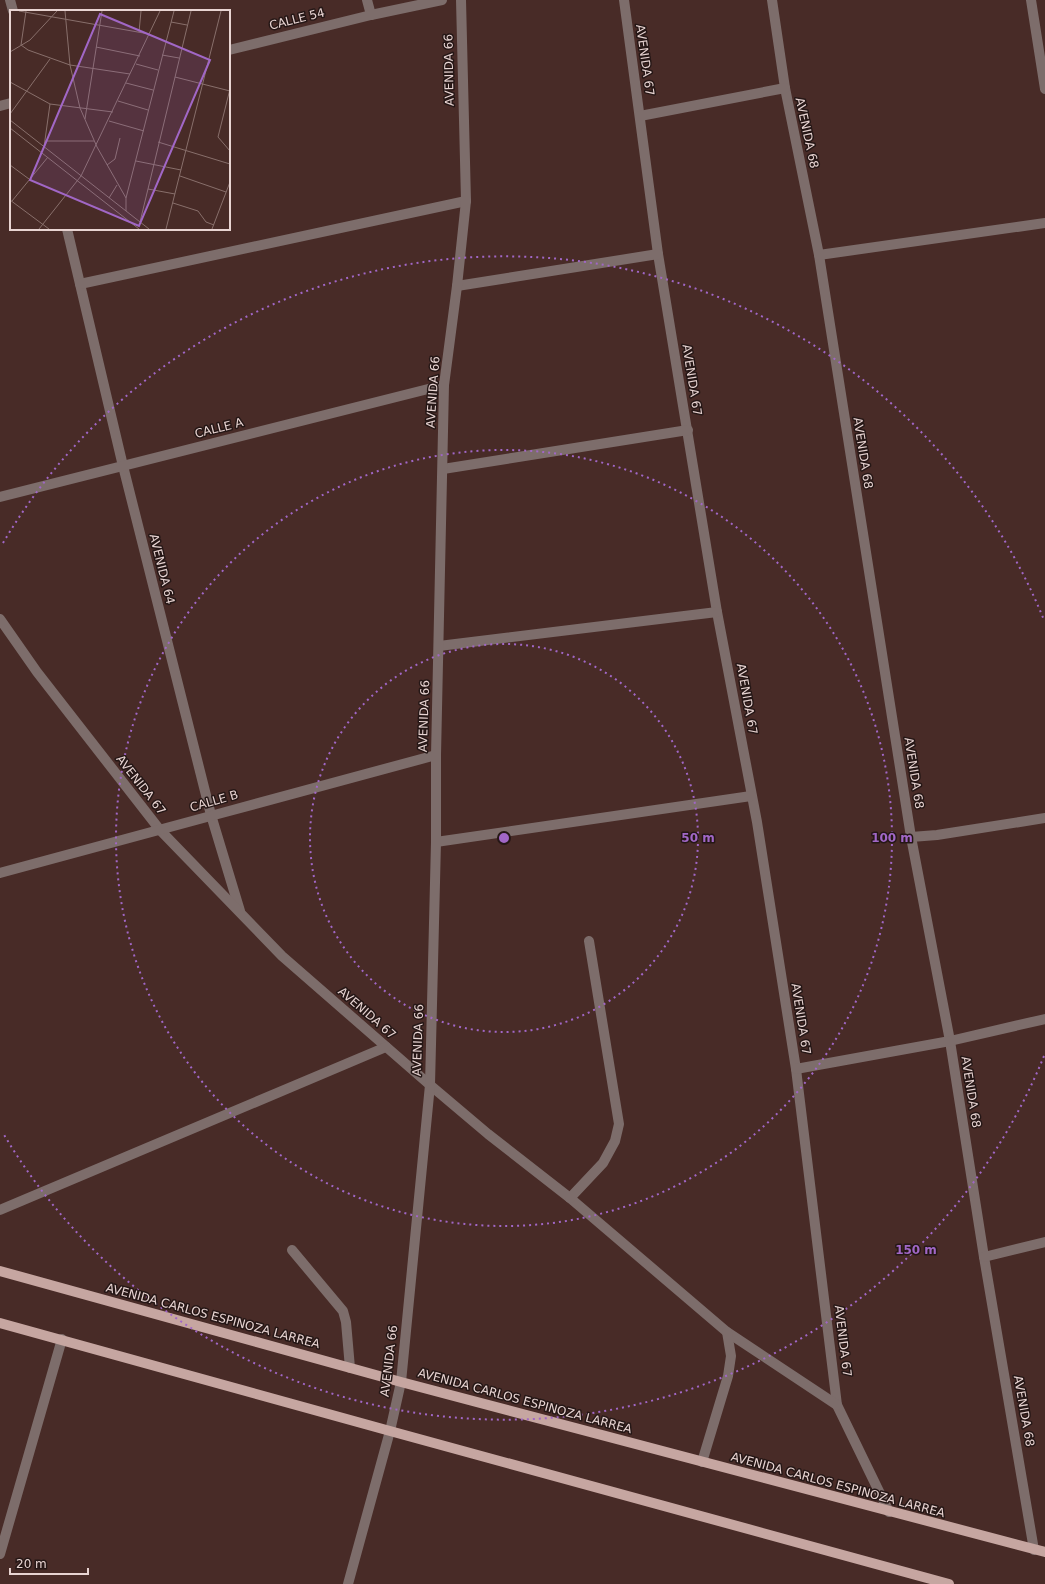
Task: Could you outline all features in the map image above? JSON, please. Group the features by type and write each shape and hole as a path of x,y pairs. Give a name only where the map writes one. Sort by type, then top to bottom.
{"main road":[{"name":"AVENIDA CARLOS ESPINOZA LARREA","path":"0,1270 401,1382 1045,1552"},
{"path":"0,1323 949,1584"}],"street":[{"path":"10,0 13,10"},
{"path":"367,0 371,15"},
{"name":"CALLE 54","path":"230,50 371,15 442,0"},
{"name":"AVENIDA 66","path":"348,1584 390,1431 401,1382 430,1085 444,385 466,201 460,0"},
{"name":"AVENIDA 67","path":"624,0 658,254 717,612 751,796 796,1069 838,1405 889,1512"},
{"name":"AVENIDA 68","path":"772,0 785,88 819,255 911,837 950,1040 984,1257 1034,1550"},
{"path":"1031,0 1045,89"},
{"path":"640,116 785,88"},
{"path":"0,106 10,103"},
{"path":"80,284 466,201"},
{"path":"819,255 1045,223"},
{"name":"AVENIDA 64","path":"67,230 123,466 211,815 241,913"},
{"path":"457,286 658,254"},
{"name":"CALLE A","path":"0,497 444,385"},
{"path":"443,469 688,430"},
{"path":"439,646 717,612"},
{"name":"AVENIDA 67","path":"0,619 37,672 160,830 282,956 430,1085 570,1198 726,1332 838,1405"},
{"name":"CALLE B","path":"0,873 436,755"},
{"path":"436,842 751,796"},
{"path":"911,837 937,836 1045,818"},
{"path":"570,1198 603,1163 615,1141 619,1124 588,941"},
{"path":"796,1069 950,1040 1045,1019"},
{"path":"0,1210 386,1047"},
{"path":"984,1257 1045,1242"},
{"path":"292,1250 343,1311 346,1322 350,1368"},
{"path":"702,1462 728,1376 731,1356 726,1332"},
{"path":"0,1554 62,1339"}]}
